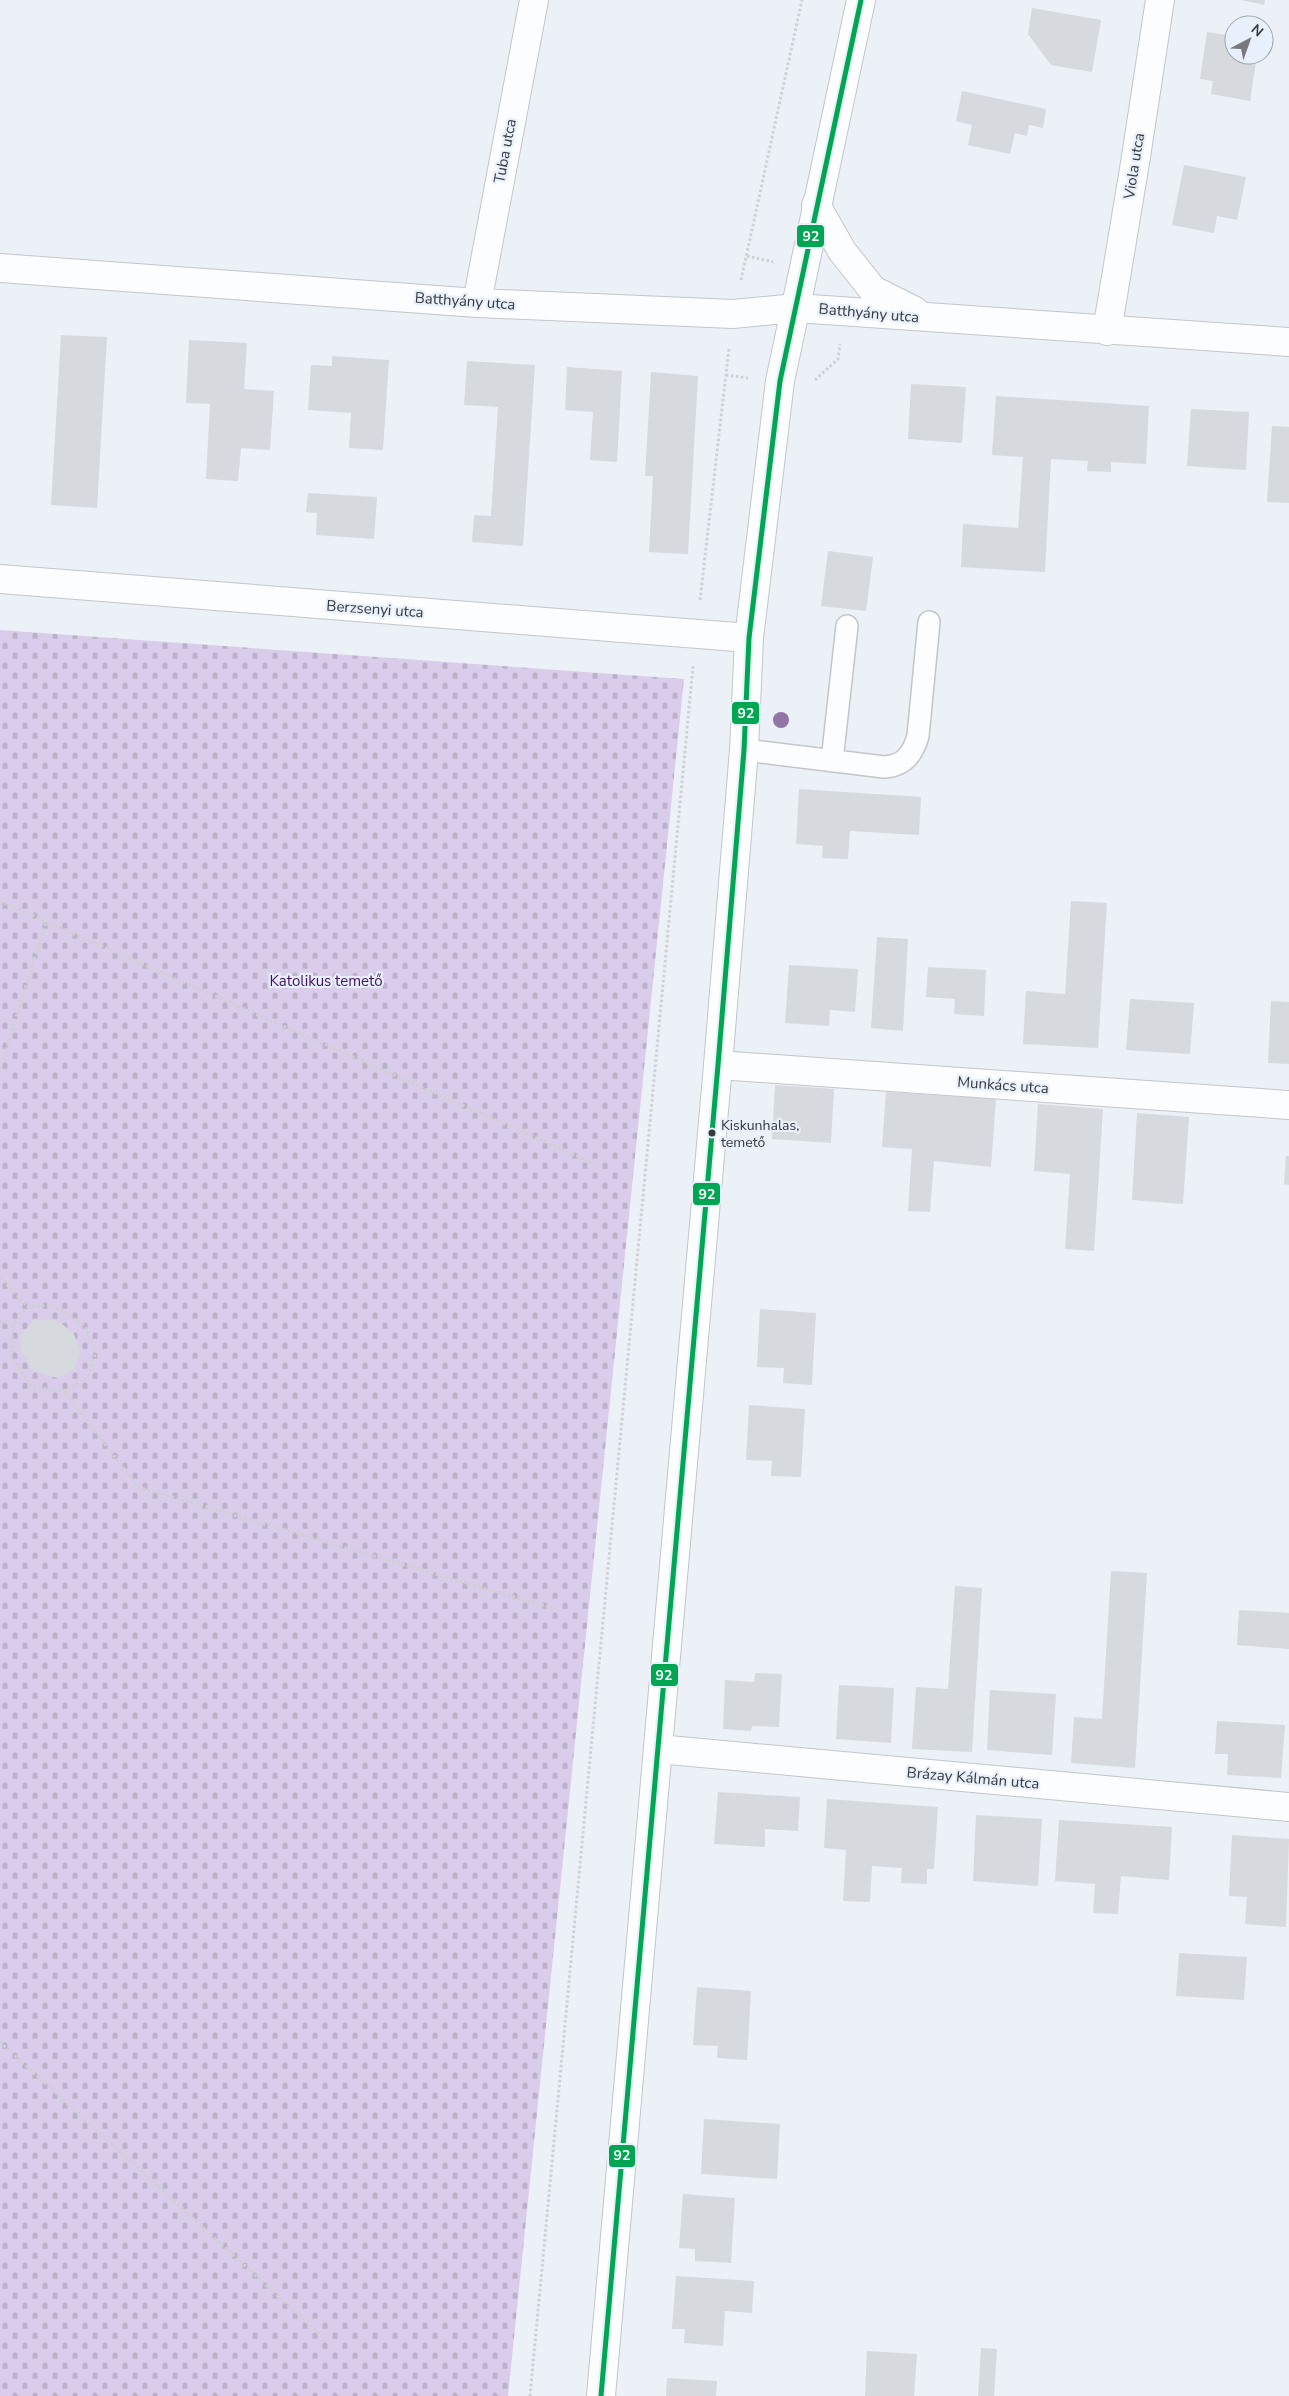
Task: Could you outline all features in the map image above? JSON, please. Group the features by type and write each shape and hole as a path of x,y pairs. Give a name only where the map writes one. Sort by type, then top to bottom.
{"street":[{"name":"Tuba utca","path":"477,303 534,0"},
{"path":"601,2396 718,1065 744,750 749,638 780,381 861,0"},
{"name":"Viola utca","path":"1107,331 1160,0"},
{"name":"Batthyány utca","path":"816,205 842,251 873,290 930,318"},
{"name":"Batthyány utca","path":"0,268 477,303 733,314 796,308 1107,331 1289,342"},
{"name":"Berzsenyi utca","path":"0,579 749,638"},
{"name":"Munkács utca","path":"718,1065 1289,1105"},
{"name":"Brázay Kálmán utca","path":"658,1749 1289,1807"}],"lane":[{"path":"744,750 892,766 906,759 912,752 918,736 930,622"},
{"path":"832,761 847,626"}],"path":[{"path":"530,2396 696,634 733,314 802,0"},
{"path":"0,902 600,1166"},
{"path":"0,1068 46,922"},
{"path":"0,1277 28,1307"},
{"path":"65,1392 88,1377 96,1352 84,1325 52,1305 28,1307 12,1325 11,1356 31,1386 65,1392 138,1487 555,1609"},
{"path":"0,1321 12,1325"},
{"path":"0,2042 322,2336"}],"green space":[{"name":"Katolikus temető","path":"0,630 684,679 508,2396 0,2396"}],"building":[{"path":"1241,0 1265,0 1264,5"},
{"path":"1032,8 1101,20 1092,72 1051,65 1028,34"},
{"path":"1207,32 1224,35 1224,65 1255,65 1250,101 1211,94 1213,81 1200,79"},
{"path":"962,91 1046,109 1043,128 1029,125 1027,136 1015,133 1010,154 968,145 972,125 956,121"},
{"path":"1184,165 1246,177 1237,220 1217,216 1214,233 1172,225"},
{"path":"61,335 107,337 97,508 51,505"},
{"path":"189,340 247,343 244,389 274,391 270,450 241,448 238,481 206,479 210,404 186,403"},
{"path":"332,356 389,360 383,450 349,448 351,413 308,410 311,365 332,366"},
{"path":"467,361 535,365 523,546 472,542 474,515 491,516 498,407 464,405"},
{"path":"567,367 622,371 617,462 590,460 593,412 565,410"},
{"path":"651,372 698,376 688,554 649,552 653,476 645,476"},
{"path":"911,384 966,387 962,443 908,439"},
{"path":"996,396 1149,406 1146,464 1111,462 1111,472 1087,471 1088,461 1051,459 1045,572 961,567 963,524 1018,528 1023,457 992,455"},
{"path":"1191,409 1249,412 1246,470 1187,466"},
{"path":"1272,426 1289,427 1289,503 1267,502"},
{"path":"308,493 377,497 374,539 316,535 317,513 306,512"},
{"path":"828,551 873,557 866,611 821,606"},
{"path":"799,789 921,797 919,835 850,831 848,859 822,858 823,846 796,844"},
{"path":"1071,901 1107,903 1098,1048 1023,1044 1026,991 1065,994"},
{"path":"877,937 908,939 903,1031 871,1028"},
{"path":"789,965 858,969 855,1012 830,1010 829,1026 785,1023"},
{"path":"928,967 986,970 984,1016 954,1014 955,999 926,997"},
{"path":"1130,999 1194,1003 1190,1054 1126,1050"},
{"path":"1271,1001 1289,1002 1289,1064 1268,1063"},
{"path":"775,1085 834,1089 831,1143 772,1139"},
{"path":"886,1092 996,1099 991,1167 934,1161 930,1212 908,1211 912,1149 882,1147"},
{"path":"1038,1104 1103,1109 1094,1251 1065,1249 1070,1174 1034,1171"},
{"path":"1137,1113 1189,1117 1183,1204 1132,1200"},
{"path":"1286,1156 1289,1156 1289,1185 1284,1184"},
{"path":"760,1309 816,1313 812,1385 783,1383 784,1368 757,1367"},
{"path":"34,1320 56,1320 73,1332 81,1352 74,1370 57,1378 32,1370 20,1349 21,1335"},
{"path":"749,1405 805,1409 801,1477 771,1476 772,1461 746,1460"},
{"path":"1111,1571 1147,1573 1135,1768 1071,1763 1074,1717 1102,1719"},
{"path":"955,1586 982,1588 972,1752 912,1749 916,1687 948,1689"},
{"path":"1239,1610 1289,1613 1289,1649 1237,1645"},
{"path":"755,1673 782,1674 779,1727 752,1726 751,1731 723,1729 725,1680 754,1682"},
{"path":"839,1685 894,1688 891,1743 836,1739"},
{"path":"990,1690 1056,1694 1052,1755 987,1750"},
{"path":"1217,1721 1285,1725 1281,1778 1227,1775 1228,1754 1215,1754"},
{"path":"718,1792 800,1797 798,1831 765,1829 765,1847 714,1844"},
{"path":"827,1799 938,1807 934,1869 927,1869 927,1884 901,1883 902,1868 872,1866 870,1902 843,1901 846,1850 824,1848"},
{"path":"976,1815 1042,1819 1038,1886 973,1881"},
{"path":"1059,1820 1172,1827 1169,1880 1121,1876 1118,1914 1093,1913 1095,1884 1055,1881"},
{"path":"1232,1835 1289,1839 1286,1927 1245,1924 1247,1897 1229,1896"},
{"path":"1179,1953 1247,1957 1244,2000 1176,1996"},
{"path":"697,1987 751,1991 747,2060 717,2058 718,2046 693,2045"},
{"path":"704,2119 780,2124 777,2179 701,2174"},
{"path":"683,2194 735,2198 731,2263 695,2261 695,2249 679,2248"},
{"path":"676,2276 754,2281 752,2313 725,2311 723,2346 684,2343 685,2329 672,2329"},
{"path":"981,2348 997,2349 994,2396 978,2396"},
{"path":"867,2351 917,2354 914,2396 865,2396"},
{"path":"667,2378 717,2381 716,2396 666,2396"}],"transit line":[{"name":"92","path":"601,2396 718,1065 744,750 749,638 780,381 861,0"}],"place":[{"name":"Kiskunhalas, temető","path":"712,1133"}]}
